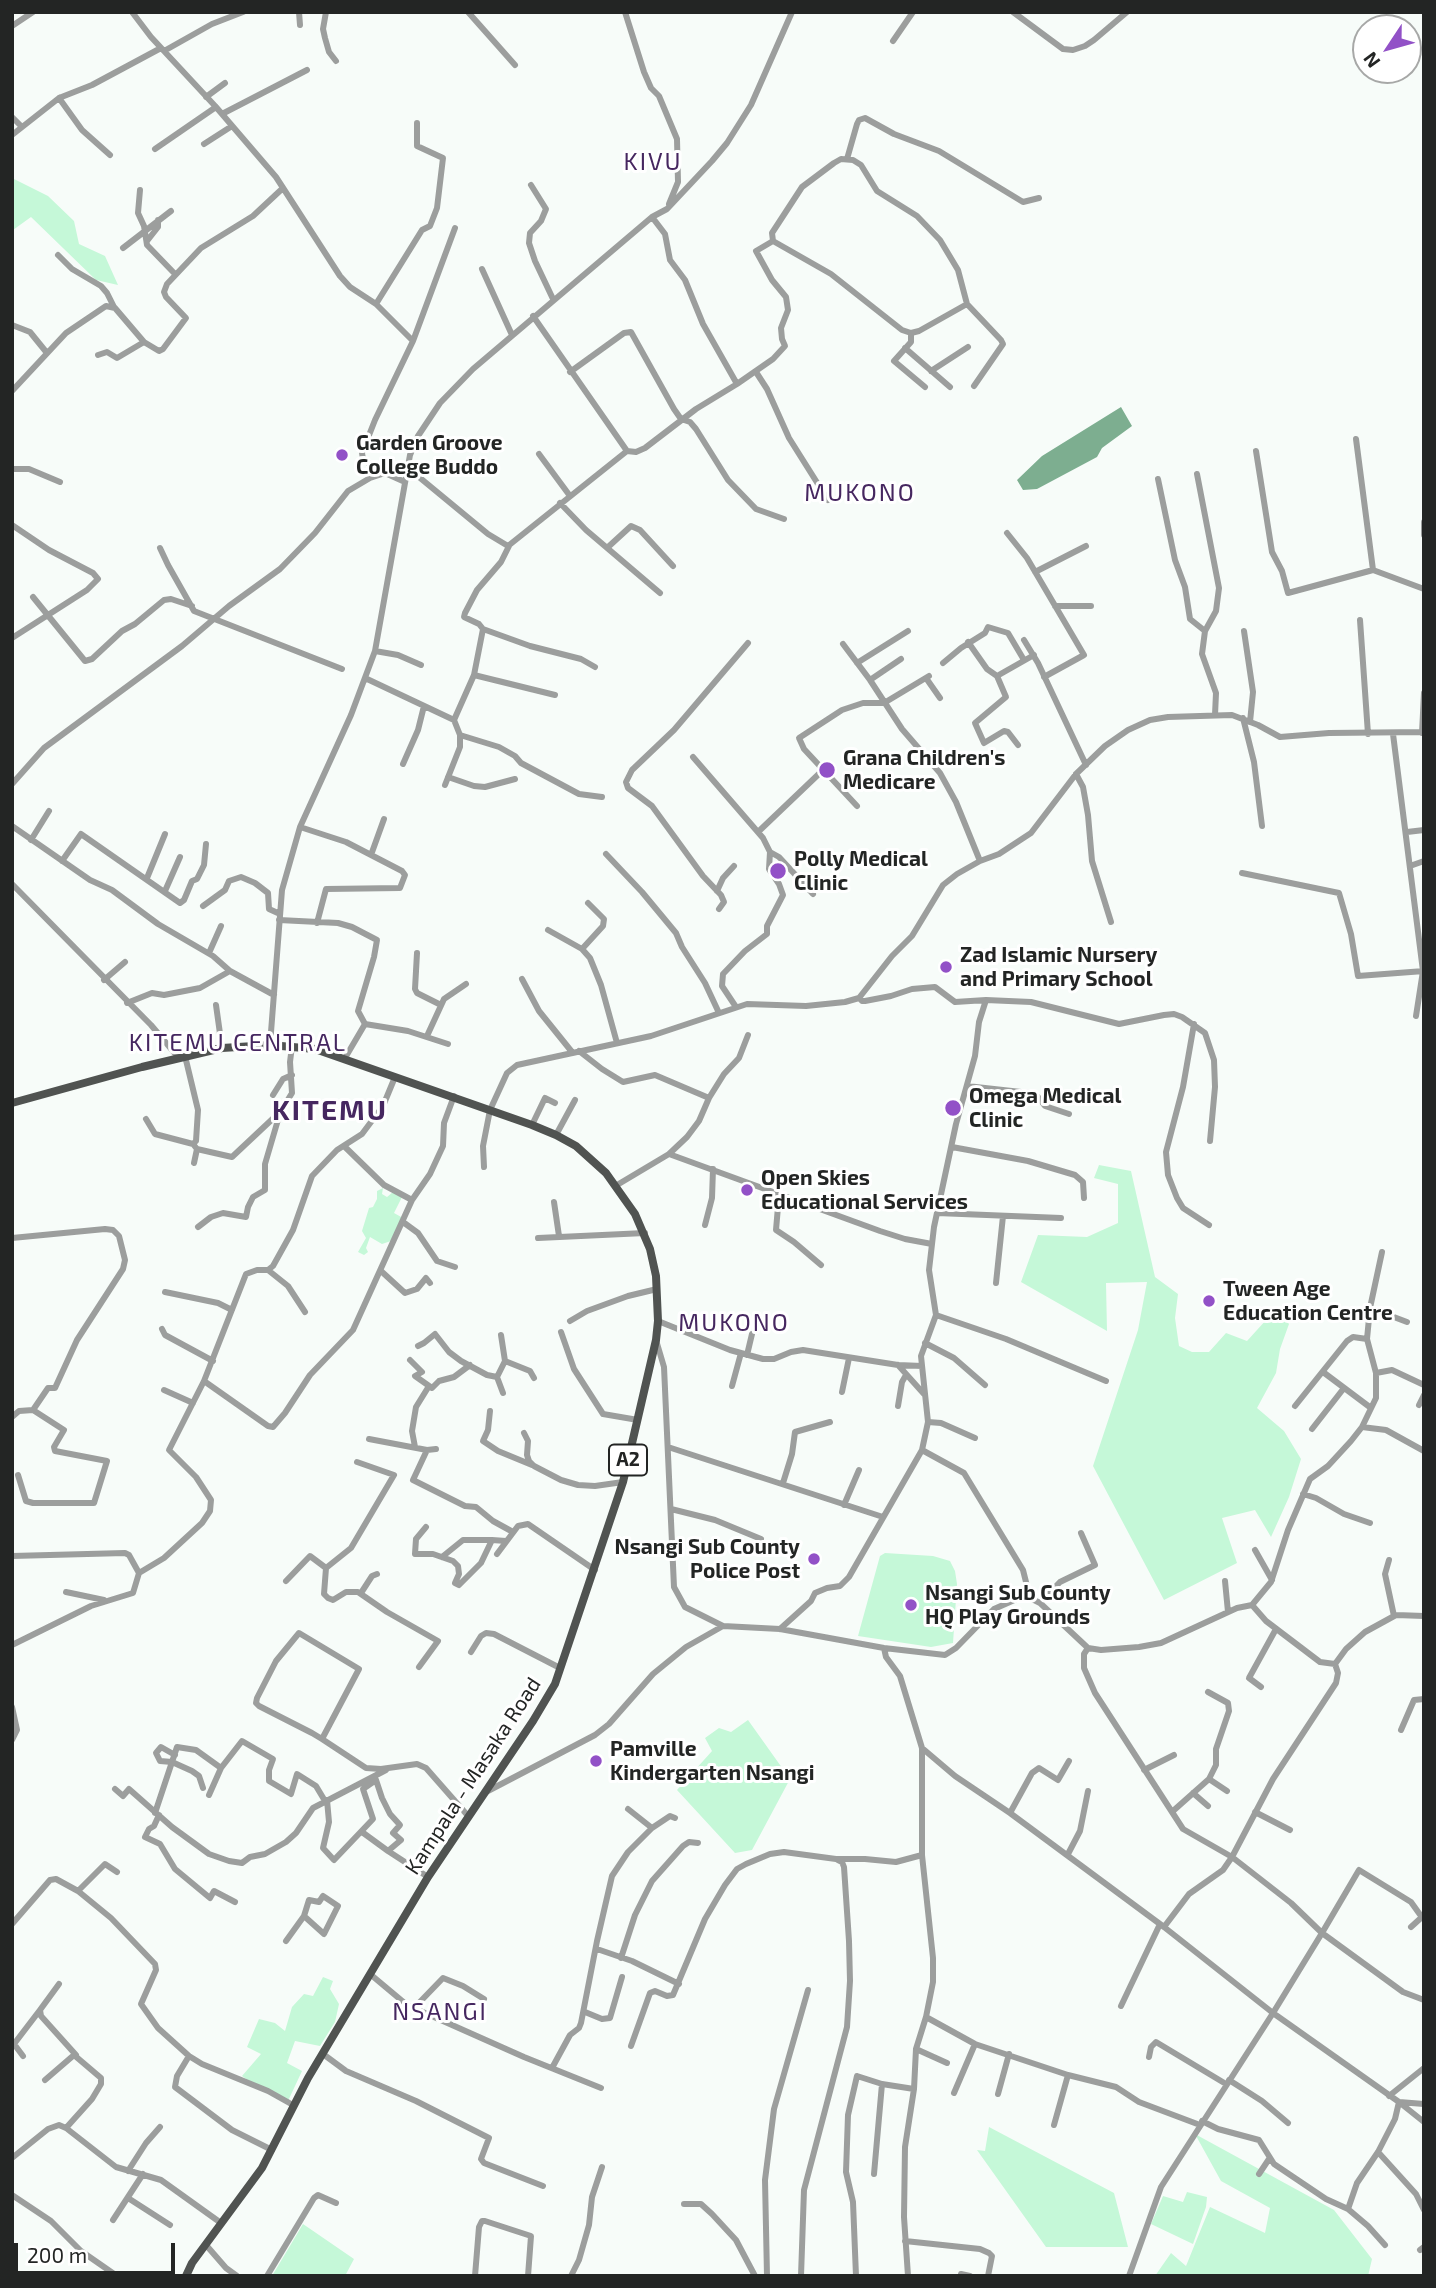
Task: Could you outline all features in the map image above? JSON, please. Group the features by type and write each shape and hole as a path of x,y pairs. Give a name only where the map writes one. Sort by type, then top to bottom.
{"main road":[{"name":"Kampala - Masaka Road","path":"12,1103 222,1048 270,1045 315,1049 454,1096 532,1125 576,1146 600,1165 617,1185 645,1233 657,1289 656,1340 623,1482 555,1684 428,1877 293,2105 262,2168 186,2276"}],"street":[{"path":"12,26 33,12"},
{"path":"132,12 283,188 340,276 350,287 376,304 414,341"},
{"path":"12,135 59,98 92,85 212,24 243,12"},
{"path":"299,12 300,25"},
{"path":"326,12 325,38 329,52 336,61"},
{"path":"468,12 515,65"},
{"path":"625,12 643,72 651,88 659,96 677,139 678,182 667,209"},
{"path":"270,1045 282,890 300,827 375,651 410,455 418,436 440,403 473,369 652,217 667,209 727,143 751,105 792,12"},
{"path":"893,41 913,12"},
{"path":"1013,12 1063,49 1073,50 1094,40 1126,12"},
{"path":"222,114 307,70"},
{"path":"206,97 225,83"},
{"path":"59,98 82,130 110,155"},
{"path":"155,149 216,107"},
{"path":"12,117 21,126"},
{"path":"847,159 857,124 865,118 894,134 939,151 1023,202 1039,198"},
{"path":"376,304 422,230 429,226 437,208 443,158 417,146 417,123"},
{"path":"204,144 232,126"},
{"path":"773,241 772,233 803,187 834,163 847,159 861,165 877,191 917,216 940,240 958,270 967,304 1003,344 974,386"},
{"path":"531,185 546,209 541,221 530,233 529,243 553,299"},
{"path":"58,255 72,269 103,288 115,308 144,342 161,351 185,320 185,316 167,299 164,292 167,284 201,248 253,216 283,188"},
{"path":"140,190 138,213 149,248 175,274"},
{"path":"122,248 171,211"},
{"path":"652,217 665,234 670,260 685,280 703,324 737,384"},
{"path":"147,241 158,227 158,220"},
{"path":"405,482 365,461 362,453 375,420 414,341 455,228"},
{"path":"773,241 831,274 891,324 911,333 934,324 967,304"},
{"path":"595,667 581,659 530,646 483,629 480,624 464,617 465,613 477,590 502,562 509,546 560,503 627,451 636,452 645,448 681,419 756,372 785,346 781,328 788,310 786,297 772,280 756,251 773,241"},
{"path":"482,269 512,335"},
{"path":"12,391 66,332 106,306 115,308"},
{"path":"533,316 627,451"},
{"path":"12,325 30,331 47,353"},
{"path":"570,372 624,333 631,332 681,419 690,422 696,429 728,480 750,503 764,512 784,519"},
{"path":"911,333 911,341 894,361 925,387"},
{"path":"98,355 107,352 117,358 144,342"},
{"path":"931,371 968,347"},
{"path":"905,348 950,387"},
{"path":"756,372 767,389 789,438 828,500"},
{"path":"1356,439 1373,570"},
{"path":"1256,451 1272,552 1282,571 1288,593 1373,570 1424,589"},
{"path":"539,454 570,496"},
{"path":"408,468 488,534 509,546"},
{"path":"12,469 29,469 60,482"},
{"path":"12,784 44,748 182,646 295,557 348,491 370,478 387,473"},
{"path":"1197,474 1219,588 1219,603 1205,631 1202,654 1216,693 1215,715"},
{"path":"1158,479 1172,548 1185,587 1190,619 1205,631"},
{"path":"560,503 660,593"},
{"path":"1424,522 1424,535"},
{"path":"12,525 50,550 93,573 98,579 87,590 12,638"},
{"path":"607,548 631,526 640,530 673,566"},
{"path":"1007,533 1035,572 1084,655 1044,677"},
{"path":"1035,572 1050,567 1086,546"},
{"path":"160,548 167,565 199,614 216,618 342,669"},
{"path":"33,597 85,661 92,659 122,631 164,600 171,599 192,606"},
{"path":"1055,606 1091,606"},
{"path":"1360,620 1368,734"},
{"path":"943,663 968,642 985,633 988,627 1008,633 1024,660"},
{"path":"454,720 474,675 483,629"},
{"path":"857,663 908,631"},
{"path":"1244,631 1253,692 1250,722"},
{"path":"1024,640 1034,655 1086,765"},
{"path":"968,642 987,669 997,676 1006,697 975,723 977,730 984,743 1008,732 1018,745"},
{"path":"719,909 724,902 717,891 652,806 628,788 626,782 632,770 674,730 748,643"},
{"path":"843,644 902,729 934,765 949,787 980,861"},
{"path":"375,651 398,655 421,665"},
{"path":"997,676 1034,655"},
{"path":"870,680 901,660"},
{"path":"474,675 555,695"},
{"path":"858,806 823,771 801,745 799,738 842,710 863,703 884,703 928,677 940,698"},
{"path":"365,678 454,720 461,742 446,781 485,787 515,779"},
{"path":"484,1167 483,1146 490,1110 508,1073 517,1065 651,1036 747,1004 806,1006 859,998 892,956 912,936 943,885 957,874 999,854 1031,833 1076,774 1105,746 1128,730 1150,720 1232,715 1280,737 1329,733 1423,733 1424,693"},
{"path":"403,764 418,730 424,706"},
{"path":"1243,719 1254,762 1262,826"},
{"path":"1393,734 1423,971 1416,1016"},
{"path":"460,735 499,747 515,755 521,763 579,794 602,797"},
{"path":"693,757 758,832 770,852 779,857 813,894"},
{"path":"758,832 823,771"},
{"path":"1076,774 1085,796 1092,861 1111,922"},
{"path":"32,840 49,811"},
{"path":"371,855 384,819"},
{"path":"12,826 90,880 112,890 158,924 209,953 230,971 274,995"},
{"path":"300,827 346,842 404,872 400,888 326,889 317,923"},
{"path":"1407,832 1424,830"},
{"path":"62,861 81,834 180,902 184,900 192,881 197,879 204,866 205,844"},
{"path":"146,878 165,834"},
{"path":"736,1007 722,986 723,974 767,933 767,926 783,895 769,869 770,852"},
{"path":"606,854 676,933 719,1013"},
{"path":"165,891 180,857"},
{"path":"1410,866 1424,861"},
{"path":"717,891 723,878 734,866"},
{"path":"1241,873 1339,894 1351,934 1358,976 1423,971"},
{"path":"203,906 225,890 229,881 241,877 268,893 269,909 280,917 317,923 338,923 377,940 358,1011 365,1024"},
{"path":"12,884 182,1057 198,1110 194,1163"},
{"path":"582,949 603,926 604,919 588,903"},
{"path":"209,953 221,926"},
{"path":"548,930 582,949 590,958 597,973 617,1043"},
{"path":"417,953 415,989 441,1005"},
{"path":"104,980 125,962"},
{"path":"127,1003 152,993 164,995 200,988 230,971"},
{"path":"522,979 539,1011 575,1051 602,1069 623,1082 655,1076 709,1098"},
{"path":"427,1036 441,1005 449,995 466,984"},
{"path":"859,998 862,1002 912,989 935,988 955,1002 1031,1002 1119,1024 1174,1014 1194,1024 1208,1040 1214,1060 1215,1087 1210,1141"},
{"path":"780,1629 811,1601 815,1593 840,1586 849,1577 922,1450 928,1422 921,1356 936,1315 929,1270 932,1244 986,1000"},
{"path":"216,1005 222,1048"},
{"path":"365,1024 427,1036 448,1044"},
{"path":"345,1058 365,1024"},
{"path":"1194,1024 1183,1087 1166,1152 1168,1175 1177,1198 1184,1208 1209,1225"},
{"path":"617,1185 669,1154 699,1121 724,1074 739,1058 748,1035"},
{"path":"198,1227 211,1216 223,1213 246,1217 253,1197 265,1190 265,1164 281,1111 292,1093 292,1046"},
{"path":"273,1095 283,1079 292,1075"},
{"path":"12,1645 91,1605 132,1593 139,1573 163,1558 193,1533 210,1511 211,1500 206,1489 169,1450 204,1381 246,1273 268,1270 273,1266 293,1230 312,1176 327,1159 362,1134 383,1105 395,1077"},
{"path":"967,1086 1030,1093 1038,1097 1045,1106 1069,1114"},
{"path":"204,1381 264,1424 273,1427 310,1375 353,1330 412,1200 430,1174 443,1146 444,1123 454,1096"},
{"path":"532,1125 545,1098 555,1103"},
{"path":"556,1135 575,1100"},
{"path":"146,1119 155,1134 232,1157 281,1111"},
{"path":"344,1146 384,1185 412,1200"},
{"path":"952,1147 1028,1161 1075,1175 1083,1182 1084,1198"},
{"path":"669,1154 880,1231 932,1244"},
{"path":"705,1224 712,1198 713,1169"},
{"path":"779,1195 776,1230 821,1265"},
{"path":"554,1202 559,1236"},
{"path":"937,1213 1061,1218"},
{"path":"996,1283 1003,1216"},
{"path":"403,1222 418,1233 433,1257 455,1267"},
{"path":"12,1238 105,1228 113,1230 119,1236 125,1260 123,1269 77,1340 58,1384 44,1392 33,1410"},
{"path":"538,1238 645,1233"},
{"path":"656,1340 664,1367 676,1594 694,1614 723,1626 780,1629 884,1648 945,1655 956,1648 994,1609 1019,1598 1030,1598 1040,1602 1088,1648 1101,1650 1139,1647 1161,1643 1228,1612 1252,1605 1272,1580 1310,1479 1328,1465 1362,1427 1376,1398 1376,1373 1367,1339 1370,1308 1382,1252"},
{"path":"268,1270 288,1286 305,1312"},
{"path":"381,1271 405,1293 417,1289 426,1278 430,1283"},
{"path":"570,1321 587,1311 657,1289"},
{"path":"165,1292 218,1303 232,1310"},
{"path":"1370,1308 1407,1322"},
{"path":"936,1315 1006,1339 1106,1381"},
{"path":"658,1321 744,1354 769,1359 803,1350 898,1365 922,1366"},
{"path":"162,1329 165,1335 213,1360"},
{"path":"561,1332 574,1369 603,1415 638,1420"},
{"path":"418,1346 435,1334 449,1352 487,1375 497,1377"},
{"path":"732,1386 752,1334"},
{"path":"501,1335 505,1362 497,1377 503,1393"},
{"path":"1294,1406 1347,1340 1353,1337 1367,1339"},
{"path":"925,1343 954,1358 985,1385"},
{"path":"842,1392 849,1358"},
{"path":"410,1360 422,1371 415,1376 432,1388 439,1381 454,1377 470,1365"},
{"path":"505,1362 530,1371 534,1378"},
{"path":"898,1365 924,1394"},
{"path":"1376,1373 1392,1370 1424,1385"},
{"path":"1323,1371 1371,1408"},
{"path":"898,1406 906,1374"},
{"path":"415,1447 412,1431 416,1407 429,1386"},
{"path":"1312,1429 1344,1388"},
{"path":"164,1390 193,1403"},
{"path":"1419,1405 1424,1395"},
{"path":"12,1418 19,1411 33,1410 64,1430 55,1451 107,1461 94,1503 26,1501 18,1475"},
{"path":"491,1411 483,1441 498,1451 578,1485 595,1486 623,1482"},
{"path":"783,1483 792,1454 795,1432 830,1422"},
{"path":"928,1422 941,1423 975,1438"},
{"path":"1362,1427 1386,1430 1424,1451"},
{"path":"524,1433 528,1441 527,1455 534,1466"},
{"path":"369,1439 427,1450 436,1449"},
{"path":"668,1447 883,1517"},
{"path":"427,1450 413,1480 466,1506 477,1507 493,1521 513,1532"},
{"path":"922,1450 964,1473 1023,1570 1030,1598"},
{"path":"357,1462 394,1475 351,1548 326,1568 324,1594 333,1600 352,1591 361,1593 438,1642 419,1667"},
{"path":"844,1505 859,1470"},
{"path":"1303,1494 1370,1523"},
{"path":"671,1509 715,1520 761,1539"},
{"path":"497,1554 518,1526 523,1524 534,1527 595,1570"},
{"path":"426,1527 416,1539 415,1554 433,1554 453,1561 458,1566 456,1583 459,1585 481,1563 492,1540"},
{"path":"1040,1602 1060,1582 1095,1565 1081,1533"},
{"path":"442,1557 463,1540 506,1541"},
{"path":"1255,1550 1272,1580"},
{"path":"12,1556 125,1553 129,1555 139,1573"},
{"path":"286,1581 310,1556 326,1568"},
{"path":"1389,1560 1385,1574 1394,1616"},
{"path":"361,1593 372,1576 377,1574"},
{"path":"1225,1581 1228,1612"},
{"path":"66,1592 106,1601"},
{"path":"1252,1605 1266,1621 1320,1662 1335,1664"},
{"path":"1335,1664 1364,1632 1394,1616 1424,1616"},
{"path":"486,1792 595,1735 609,1724 653,1674 685,1647 723,1626"},
{"path":"1261,1687 1249,1678 1276,1629"},
{"path":"322,1739 359,1669 299,1633 276,1661 256,1703 322,1739 366,1768 388,1769 417,1764 426,1768 469,1817"},
{"path":"471,1652 481,1636 486,1633 494,1634 560,1668"},
{"path":"884,1648 886,1657 900,1676 922,1748 922,1854 933,1958 933,1982 916,2049 914,2089 905,2147 905,2241 908,2276"},
{"path":"1088,1648 1084,1654 1084,1668 1095,1693 1183,1829 1232,1857 1290,1903 1322,1933 1403,1992 1424,2000"},
{"path":"1121,2006 1162,1925 1189,1894 1217,1876 1232,1857 1290,1751 1336,1683 1338,1673 1335,1664"},
{"path":"1172,1811 1209,1779 1216,1765 1216,1749 1229,1711 1228,1703 1208,1692"},
{"path":"1401,1730 1414,1700 1424,1699"},
{"path":"12,1707 17,1730 12,1740"},
{"path":"209,1795 221,1768 242,1741 273,1759 268,1781 291,1794 297,1774 316,1786 326,1801 330,1822 323,1848 334,1860 373,1819 363,1789 376,1780 390,1814 400,1825 393,1833 401,1840 388,1851"},
{"path":"922,1748 955,1776 1068,1854 1273,2013 1424,2122"},
{"path":"175,1751 196,1750 221,1768"},
{"path":"175,1751 199,1776 203,1788"},
{"path":"175,1751 153,1826 145,1837 160,1844 175,1868 209,1898 214,1891 235,1902"},
{"path":"1143,1770 1174,1755"},
{"path":"1010,1813 1032,1773 1038,1768 1058,1780 1069,1761"},
{"path":"114,1789 123,1796 130,1789 157,1814 209,1854 243,1863 250,1857 265,1854 286,1842 296,1833 313,1808 388,1769"},
{"path":"1209,1779 1227,1791"},
{"path":"1068,1854 1080,1830 1088,1791"},
{"path":"1193,1793 1208,1807"},
{"path":"628,1809 652,1828"},
{"path":"1255,1812 1290,1830"},
{"path":"552,2068 572,2032 580,2027 585,2012 612,1876 628,1852 652,1828 670,1816 675,1818"},
{"path":"362,1832 428,1877"},
{"path":"621,1958 635,1915 652,1881 683,1846 689,1842 698,1843"},
{"path":"631,2046 651,1992 673,1996 705,1919 737,1869 763,1857 784,1852 836,1859 896,1862 922,1854"},
{"path":"801,2276 804,2190 847,2027 849,1941 844,1867 842,1861 836,1859"},
{"path":"78,1891 105,1864 117,1872"},
{"path":"1129,2276 1161,2187 1273,2013 1359,1870 1410,1902 1422,1917 1411,1927"},
{"path":"12,1924 50,1880 57,1879 78,1891 111,1918 152,1960 156,1970 141,2004 158,2028 189,2056 293,2105"},
{"path":"286,1941 304,1916 309,1900 319,1902 323,1895 338,1906 324,1934 304,1916"},
{"path":"597,1949 632,1961 679,1984"},
{"path":"370,1975 400,2001 488,2042 601,2088"},
{"path":"585,2012 602,2019 610,2018 622,1977"},
{"path":"415,2007 443,1978 463,1986 484,2000"},
{"path":"23,2056 14,2044 59,1984"},
{"path":"767,2276 765,2179 774,2109 807,1990"},
{"path":"40,2010 41,2016 102,2081 92,2099 66,2128"},
{"path":"926,2017 975,2044 1068,2075 1116,2087 1139,2102 1259,2140 1269,2159 1326,2199 1348,2209 1368,2225 1385,2245"},
{"path":"1149,2057 1156,2042 1262,2101 1288,2123"},
{"path":"954,2093 975,2044"},
{"path":"916,2049 947,2063"},
{"path":"323,2054 346,2071 416,2101 489,2138 481,2159 484,2163 543,2186"},
{"path":"998,2094 1009,2054"},
{"path":"45,2080 71,2056 76,2056"},
{"path":"189,2056 177,2076 175,2087 232,2130 272,2150"},
{"path":"1389,2096 1424,2068"},
{"path":"1054,2125 1068,2075"},
{"path":"856,2276 853,2202 846,2172 848,2115 857,2076 882,2084 914,2089"},
{"path":"874,2174 882,2084"},
{"path":"1399,2102 1424,2104"},
{"path":"1348,2209 1357,2183 1378,2152 1395,2119 1399,2102"},
{"path":"12,2158 54,2126 66,2128 108,2161 128,2171 161,2180 221,2223"},
{"path":"128,2171 160,2127"},
{"path":"1378,2152 1416,2194 1424,2210"},
{"path":"1259,2175 1269,2159"},
{"path":"571,2276 579,2260 589,2225 592,2197 602,2167"},
{"path":"113,2220 143,2174"},
{"path":"12,2195 51,2221 81,2251 117,2276"},
{"path":"267,2276 316,2196 336,2203"},
{"path":"128,2198 170,2225"},
{"path":"684,2204 701,2204 712,2214 736,2241 755,2276"},
{"path":"475,2276 482,2221 531,2236 528,2276"},
{"path":"905,2241 980,2249 992,2256 988,2276"},
{"path":"206,2245 226,2268 237,2276"},
{"path":"96,2276 101,2266"},
{"path":"961,2274 970,2276"}],"shaded area":[{"path":"12,178 48,196 74,221 79,244 105,256 118,285 96,280 31,217 13,230"},
{"path":"1121,407 1132,426 1102,448 1097,457 1037,489 1023,490 1017,480 1042,456"},
{"path":"1099,1165 1131,1171 1155,1277 1178,1294 1175,1318 1179,1346 1192,1352 1209,1352 1226,1333 1247,1341 1276,1309 1289,1324 1280,1349 1276,1373 1257,1408 1284,1431 1301,1459 1289,1497 1271,1537 1255,1510 1222,1518 1237,1563 1164,1600 1093,1466 1138,1330 1147,1282 1106,1283 1107,1331 1021,1282 1038,1235 1087,1237 1118,1223 1118,1184 1094,1178"},
{"path":"383,1188 382,1194 387,1197 393,1192 402,1197 394,1213 403,1218 391,1241 382,1244 370,1237 366,1248 368,1252 364,1255 358,1252 366,1238 362,1231 369,1208 373,1207 377,1199 377,1191"},
{"name":"Nsangi Sub County HQ Play Grounds","path":"885,1553 933,1556 950,1561 957,1584 953,1643 931,1647 858,1636 880,1556"},
{"path":"748,1720 790,1779 752,1850 735,1853 677,1790 712,1751 705,1738 719,1728 731,1732"},
{"path":"323,1977 333,1981 330,1989 339,2004 335,2022 320,2046 295,2041 287,2063 302,2071 288,2101 257,2087 242,2076 261,2054 247,2047 259,2019 275,2023 285,2031 292,2007 304,1994 313,1996"},
{"path":"989,2127 1114,2193 1128,2247 1046,2247 977,2150 985,2151"},
{"path":"1195,2134 1334,2210 1372,2259 1368,2276 1155,2276 1171,2253 1186,2266 1210,2207 1265,2233 1270,2208 1221,2181"},
{"path":"1187,2192 1207,2197 1193,2244 1151,2224 1163,2196 1183,2202"},
{"path":"303,2224 354,2259 345,2276 272,2276"}],"place":[{"name":"Garden Groove College Buddo","path":"342,455"},
{"name":"Grana Children's Medicare","path":"827,770"},
{"name":"Polly Medical Clinic","path":"778,871"},
{"name":"Zad Islamic Nursery and Primary School","path":"946,967"},
{"name":"Omega Medical Clinic","path":"953,1108"},
{"name":"Open Skies Educational Services","path":"747,1190"},
{"name":"Tween Age Education Centre","path":"1209,1301"},
{"name":"Nsangi Sub County Police Post","path":"814,1559"},
{"name":"Nsangi Sub County HQ Play Grounds","path":"911,1605"},
{"name":"Pamville Kindergarten Nsangi","path":"596,1761"}],"district":[{"name":"KIVU","path":"653,162"},
{"name":"MUKONO","path":"860,493"},
{"name":"KITEMU CENTRAL","path":"238,1043"},
{"name":"KITEMU","path":"330,1111"},
{"name":"MUKONO","path":"734,1323"},
{"name":"NSANGI","path":"440,2012"}]}
